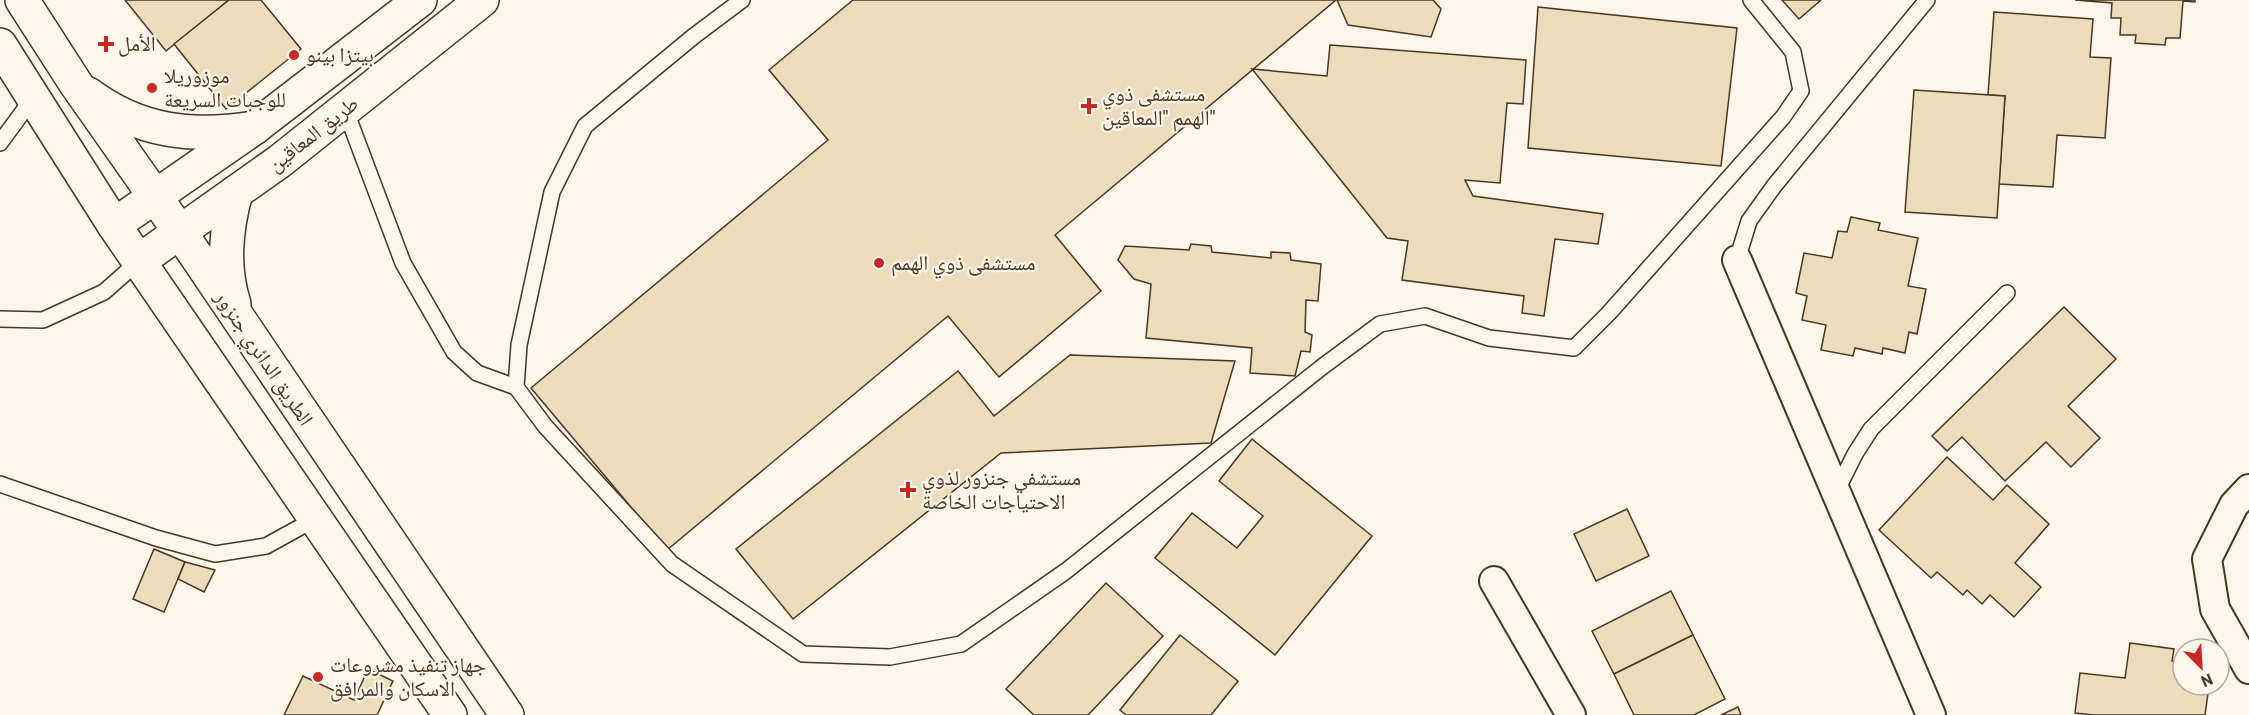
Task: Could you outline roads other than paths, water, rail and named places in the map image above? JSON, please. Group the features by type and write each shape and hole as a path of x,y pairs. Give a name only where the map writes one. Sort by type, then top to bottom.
{"main road":[{"name":"الطريق الدائري جنزور","path":"22,0 76,84 180,232 507,715"},
{"name":"طريق المعاقين","path":"114,225 254,128 420,0"},
{"name":"طريق المعاقين","path":"139,261 280,161 482,0"},
{"path":"0,45 114,225 450,715"},
{"path":"76,84 101,103 129,118 159,128 191,133 222,133 254,128"},
{"path":"236,192 227,235 226,257 228,278 239,320"}],"street":[{"path":"1737,261 1931,715"},
{"path":"2249,489 2235,505 2207,559 2215,609 2249,669"},
{"path":"1494,581 1571,715"}],"lane":[{"path":"516,387 519,345 552,192 585,126 694,36 742,0"},
{"path":"345,109 403,263 454,352 477,373 516,387 545,426 672,564 803,654 890,657 961,644 1066,571 1322,367 1380,324 1425,316 1489,338 1574,348 1610,313 1783,117 1801,91 1793,52 1751,0"},
{"path":"1737,261 1749,221 1774,186 1927,0"},
{"path":"0,143 33,98"},
{"path":"0,319 2,321 43,320 104,292 139,261"},
{"path":"1836,492 1855,454 1871,429 2007,293"},
{"path":"0,484 156,538 215,554 266,546 315,519"}],"place":[{"name":"الأمل","path":"106,44"},
{"name":"بيتزا بينو","path":"294,55"},
{"name":"موزوريلا للوجبات السريعة","path":"152,88"},
{"name":"مستشفى ذوي الهمم \"المعاقين\"","path":"1089,106"},
{"name":"مستشفى ذوي الهمم","path":"879,263"},
{"name":"مستشفي جنزور لذوي الاحتياجات الخاصة","path":"908,490"},
{"name":"جهاز تنفيذ مشروعات الاسكان والمرافق","path":"318,677"}]}
